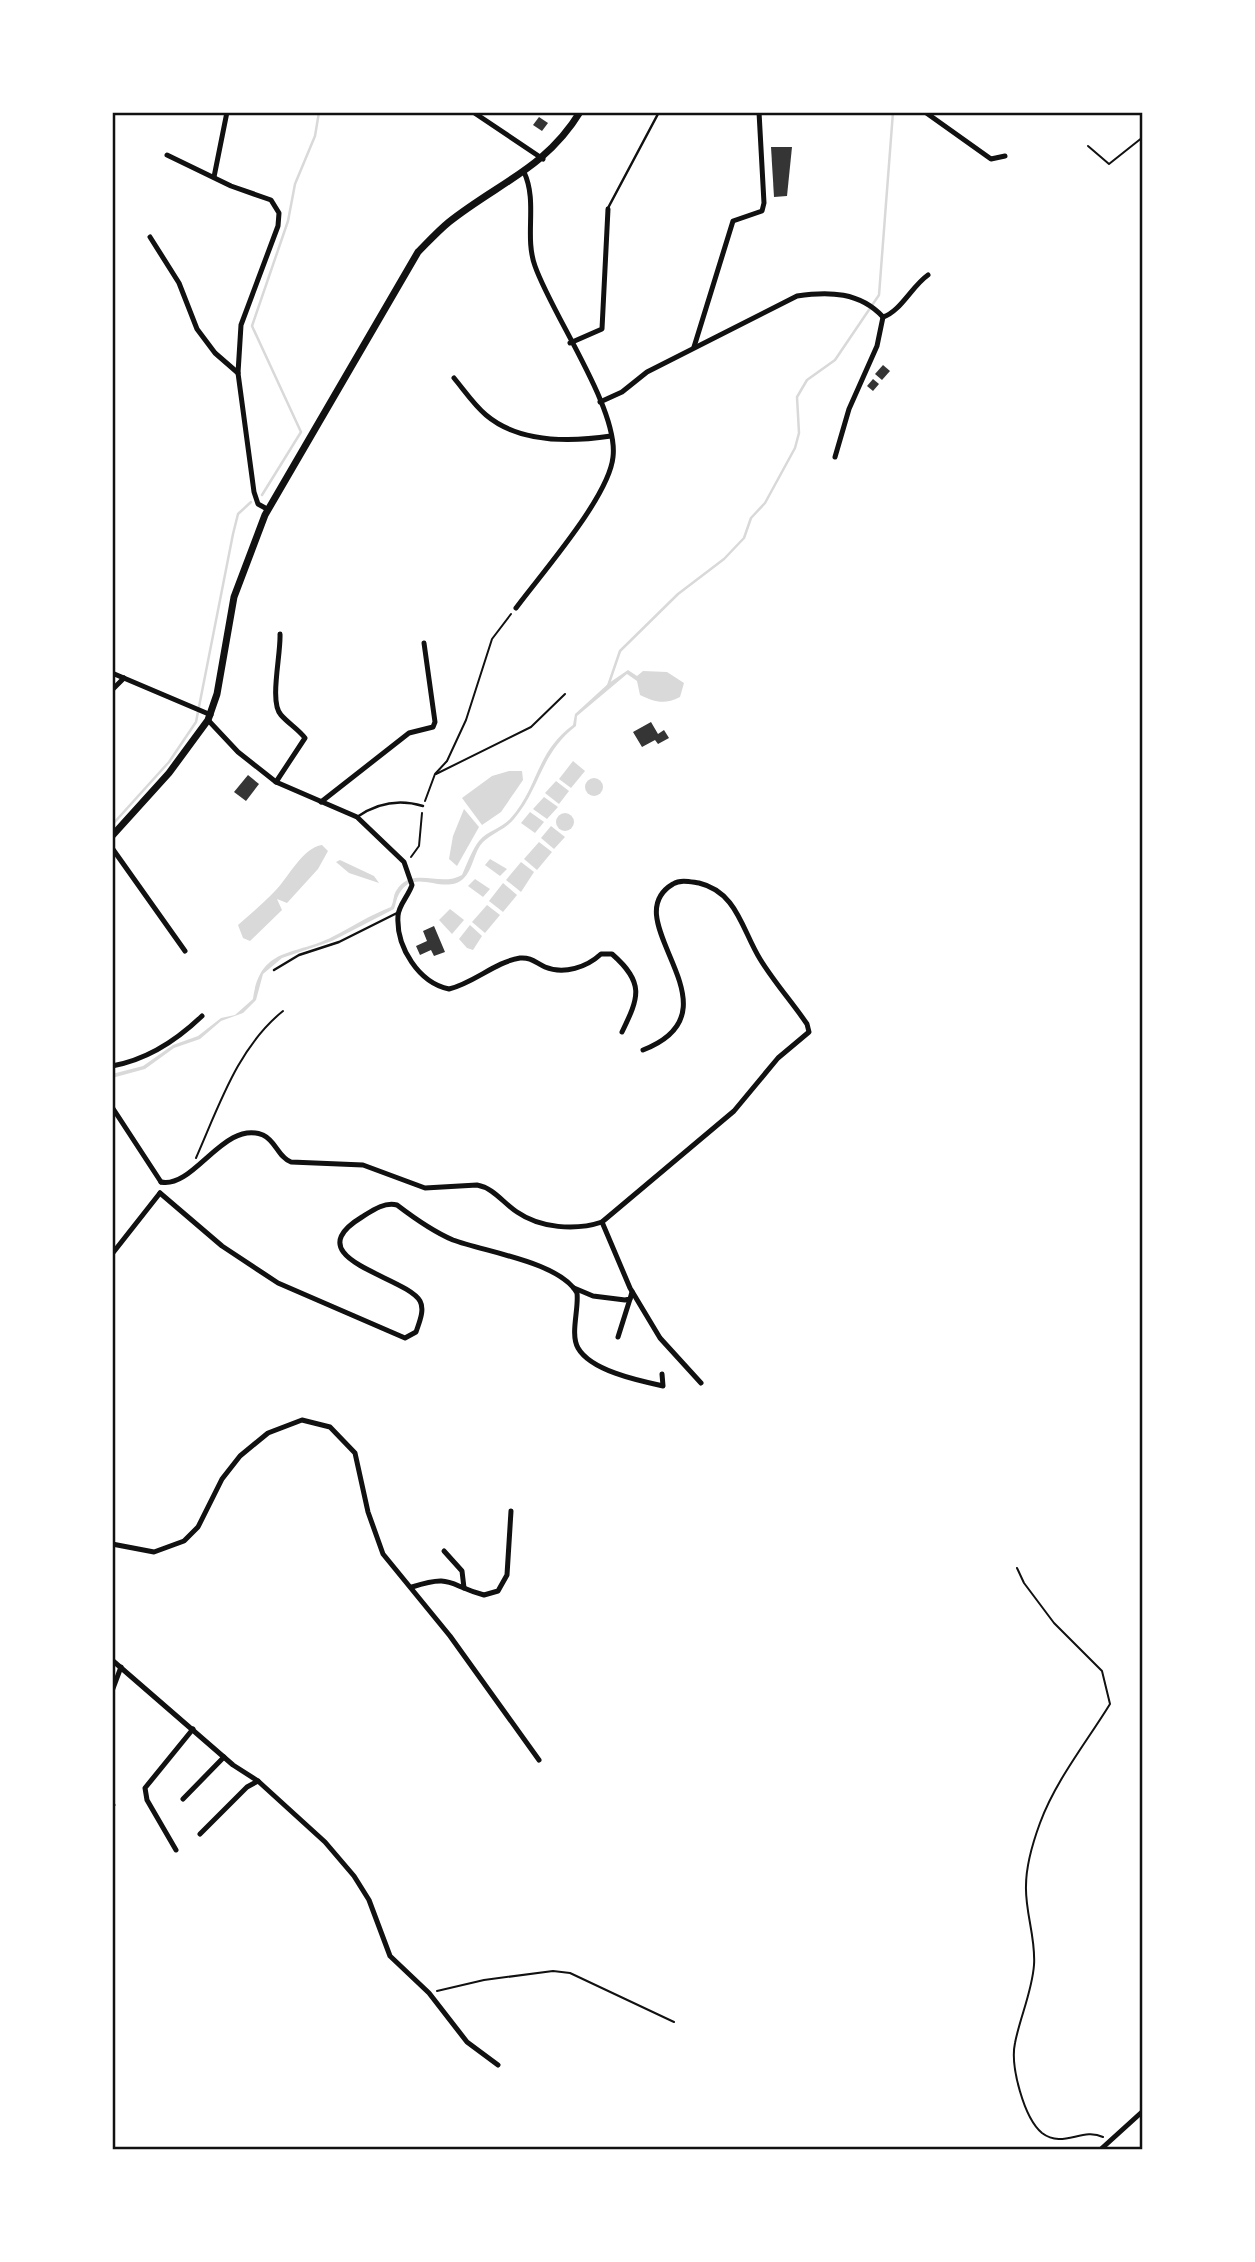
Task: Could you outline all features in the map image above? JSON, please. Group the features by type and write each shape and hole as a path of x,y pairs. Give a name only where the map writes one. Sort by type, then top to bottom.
{"main road":[{"path":"112,836 186,752 210,717 234,597 267,509 418,252 448,222 542,159 560,141 580,112"}],"street":[{"path":"214,177 227,112"},
{"path":"472,112 542,159"},
{"path":"694,347 733,221 762,211 764,203 759,112"},
{"path":"925,112 991,159 1005,156"},
{"path":"167,155 271,200 279,213 276,233 242,325 238,373 254,492 258,504 267,509"},
{"path":"516,608 602,487 614,456 611,436 600,402 534,265 529,227 530,185 524,172"},
{"path":"570,343 602,329 608,209"},
{"path":"150,237 178,283 197,329 215,353 238,373"},
{"path":"883,317 890,315 915,284 928,275"},
{"path":"600,402 622,392 647,372 797,296 823,292 840,293 867,303 883,317"},
{"path":"835,457 849,409 877,346 883,317"},
{"path":"454,378 487,416 519,432 554,440 584,440 611,436"},
{"path":"276,782 305,738 280,715 274,701 281,659 280,634"},
{"path":"321,802 409,733 433,727 435,722 424,643"},
{"path":"112,673 210,717 238,752 276,782 357,817 404,862 412,885 397,913 410,959 425,979 440,987 457,987 516,959 529,958 545,967 579,967 591,964 601,954 612,954 634,980 638,996 622,1032"},
{"path":"112,690 124,678"},
{"path":"112,848 186,951"},
{"path":"161,1182 176,1179 236,1136 256,1134 267,1137 285,1159 291,1162 363,1165 425,1188 485,1186 517,1212 537,1222 587,1226 602,1222 734,1111 770,1066 809,1032 807,1024 760,959 730,900 709,886 681,881 668,888 659,899 656,923 674,962 682,990 683,1016 670,1038 643,1050"},
{"path":"112,1066 147,1056 183,1033 202,1016"},
{"path":"112,1107 161,1182 160,1193 112,1254"},
{"path":"160,1193 222,1246 278,1283 345,1310 400,1338 410,1337 416,1332 421,1314 420,1300 407,1288 351,1261 343,1246 345,1229 388,1204 397,1205 453,1239 531,1262 574,1288 593,1296 630,1300"},
{"path":"602,1222 632,1292 660,1338 701,1383"},
{"path":"574,1288 578,1306 576,1338 581,1352 601,1366 631,1379 663,1386 662,1374"},
{"path":"618,1337 632,1292"},
{"path":"112,1544 154,1552 184,1541 198,1527 222,1479 240,1456 268,1433 302,1420 330,1427 355,1453 369,1512 383,1554 412,1587 539,1760"},
{"path":"412,1587 438,1579 450,1580 484,1595 498,1591 507,1575 511,1511"},
{"path":"444,1551 462,1571 464,1588"},
{"path":"112,1660 224,1757 258,1781 325,1842 354,1876 369,1900 390,1956 429,1993 461,2036 498,2065"},
{"path":"112,1691 121,1667"},
{"path":"176,1850 147,1800 145,1788 194,1729"},
{"path":"183,1799 224,1757"},
{"path":"200,1834 247,1787 258,1781"},
{"path":"1100,2150 1143,2111"}],"lane":[{"path":"608,209 659,112"},
{"path":"357,817 382,804 410,802 423,806"},
{"path":"274,970 299,955 339,942 397,913"}],"path":[{"path":"1088,146 1106,163 1117,160 1143,137"},
{"path":"404,862 419,846 423,806 435,774 447,761 466,720 492,639 516,608"},
{"path":"435,774 531,727 565,694"},
{"path":"192,1168 233,1073 264,1027 283,1011"},
{"path":"1017,1568 1024,1583 1054,1623 1102,1671 1110,1704 1079,1754 1062,1775 1039,1824 1031,1856 1026,1886 1034,1966 1014,2047 1018,2083 1027,2112 1040,2131 1051,2138 1063,2140 1092,2133 1109,2143"},
{"path":"429,1993 484,1980 553,1971 570,1973 674,2022"}],"shaded area":[{"path":"628,670 637,676 643,671 667,672 684,683 680,697 664,702 640,695 637,681 627,674 577,716 576,726 555,748 523,807 511,822 483,842 463,879 447,885 421,881 405,886 394,909 332,941 282,958 263,974 256,1000 243,1013 221,1021 200,1039 174,1048 145,1069 112,1078 112,1074 143,1066 173,1045 198,1036 221,1018 235,1015 253,999 257,982 271,961 332,937 391,907 395,893 403,883 410,879 445,879 462,875 479,841 507,822 519,807 551,747 573,725 575,714 609,683"},
{"path":"573,761 585,771 571,788 559,779"},
{"path":"509,771 522,771 523,780 501,812 482,825 462,798 492,776"},
{"path":"590,778 598,778 603,787 601,794 590,796 585,791 585,783"},
{"path":"556,781 569,791 559,804 545,793"},
{"path":"544,797 558,807 547,819 533,809"},
{"path":"464,809 479,827 457,866 449,859 453,836"},
{"path":"530,812 544,822 535,833 521,823"},
{"path":"565,813 571,816 574,822 571,828 565,831 559,828 556,822 559,816"},
{"path":"551,826 565,837 554,849 541,838"},
{"path":"539,842 552,852 537,870 524,859"},
{"path":"322,845 328,851 318,869 287,903 277,899 282,910 250,941 243,938 238,925 275,891 308,851"},
{"path":"490,859 507,869 500,876 485,865"},
{"path":"340,860 374,876 379,883 349,873 336,862"},
{"path":"521,862 534,872 521,892 506,880"},
{"path":"475,879 490,889 483,897 468,886"},
{"path":"503,883 517,895 503,912 489,901"},
{"path":"487,905 500,915 485,933 472,922"},
{"path":"450,909 464,920 452,934 439,920"},
{"path":"470,925 482,936 473,950 467,948 459,939"}],"building":[{"path":"539,117 548,123 542,131 533,125"},
{"path":"771,147 792,147 787,196 774,197"},
{"path":"883,365 890,371 882,380 875,374"},
{"path":"873,379 879,384 873,391 867,386"},
{"path":"651,722 658,734 664,730 669,738 658,744 655,740 642,747 633,732"},
{"path":"248,775 259,784 246,801 234,792"},
{"path":"434,926 445,952 434,956 431,950 420,955 416,946 427,941 423,931"}],"waterway":[{"path":"262,495 301,432 252,326 288,221 295,184 315,136 319,112"},
{"path":"608,686 620,651 678,594 724,559 744,538 751,518 765,503 795,448 799,433 797,397 807,380 835,360 879,295 893,112"},
{"path":"112,825 169,762 196,722 233,534 238,514 251,502"}]}
